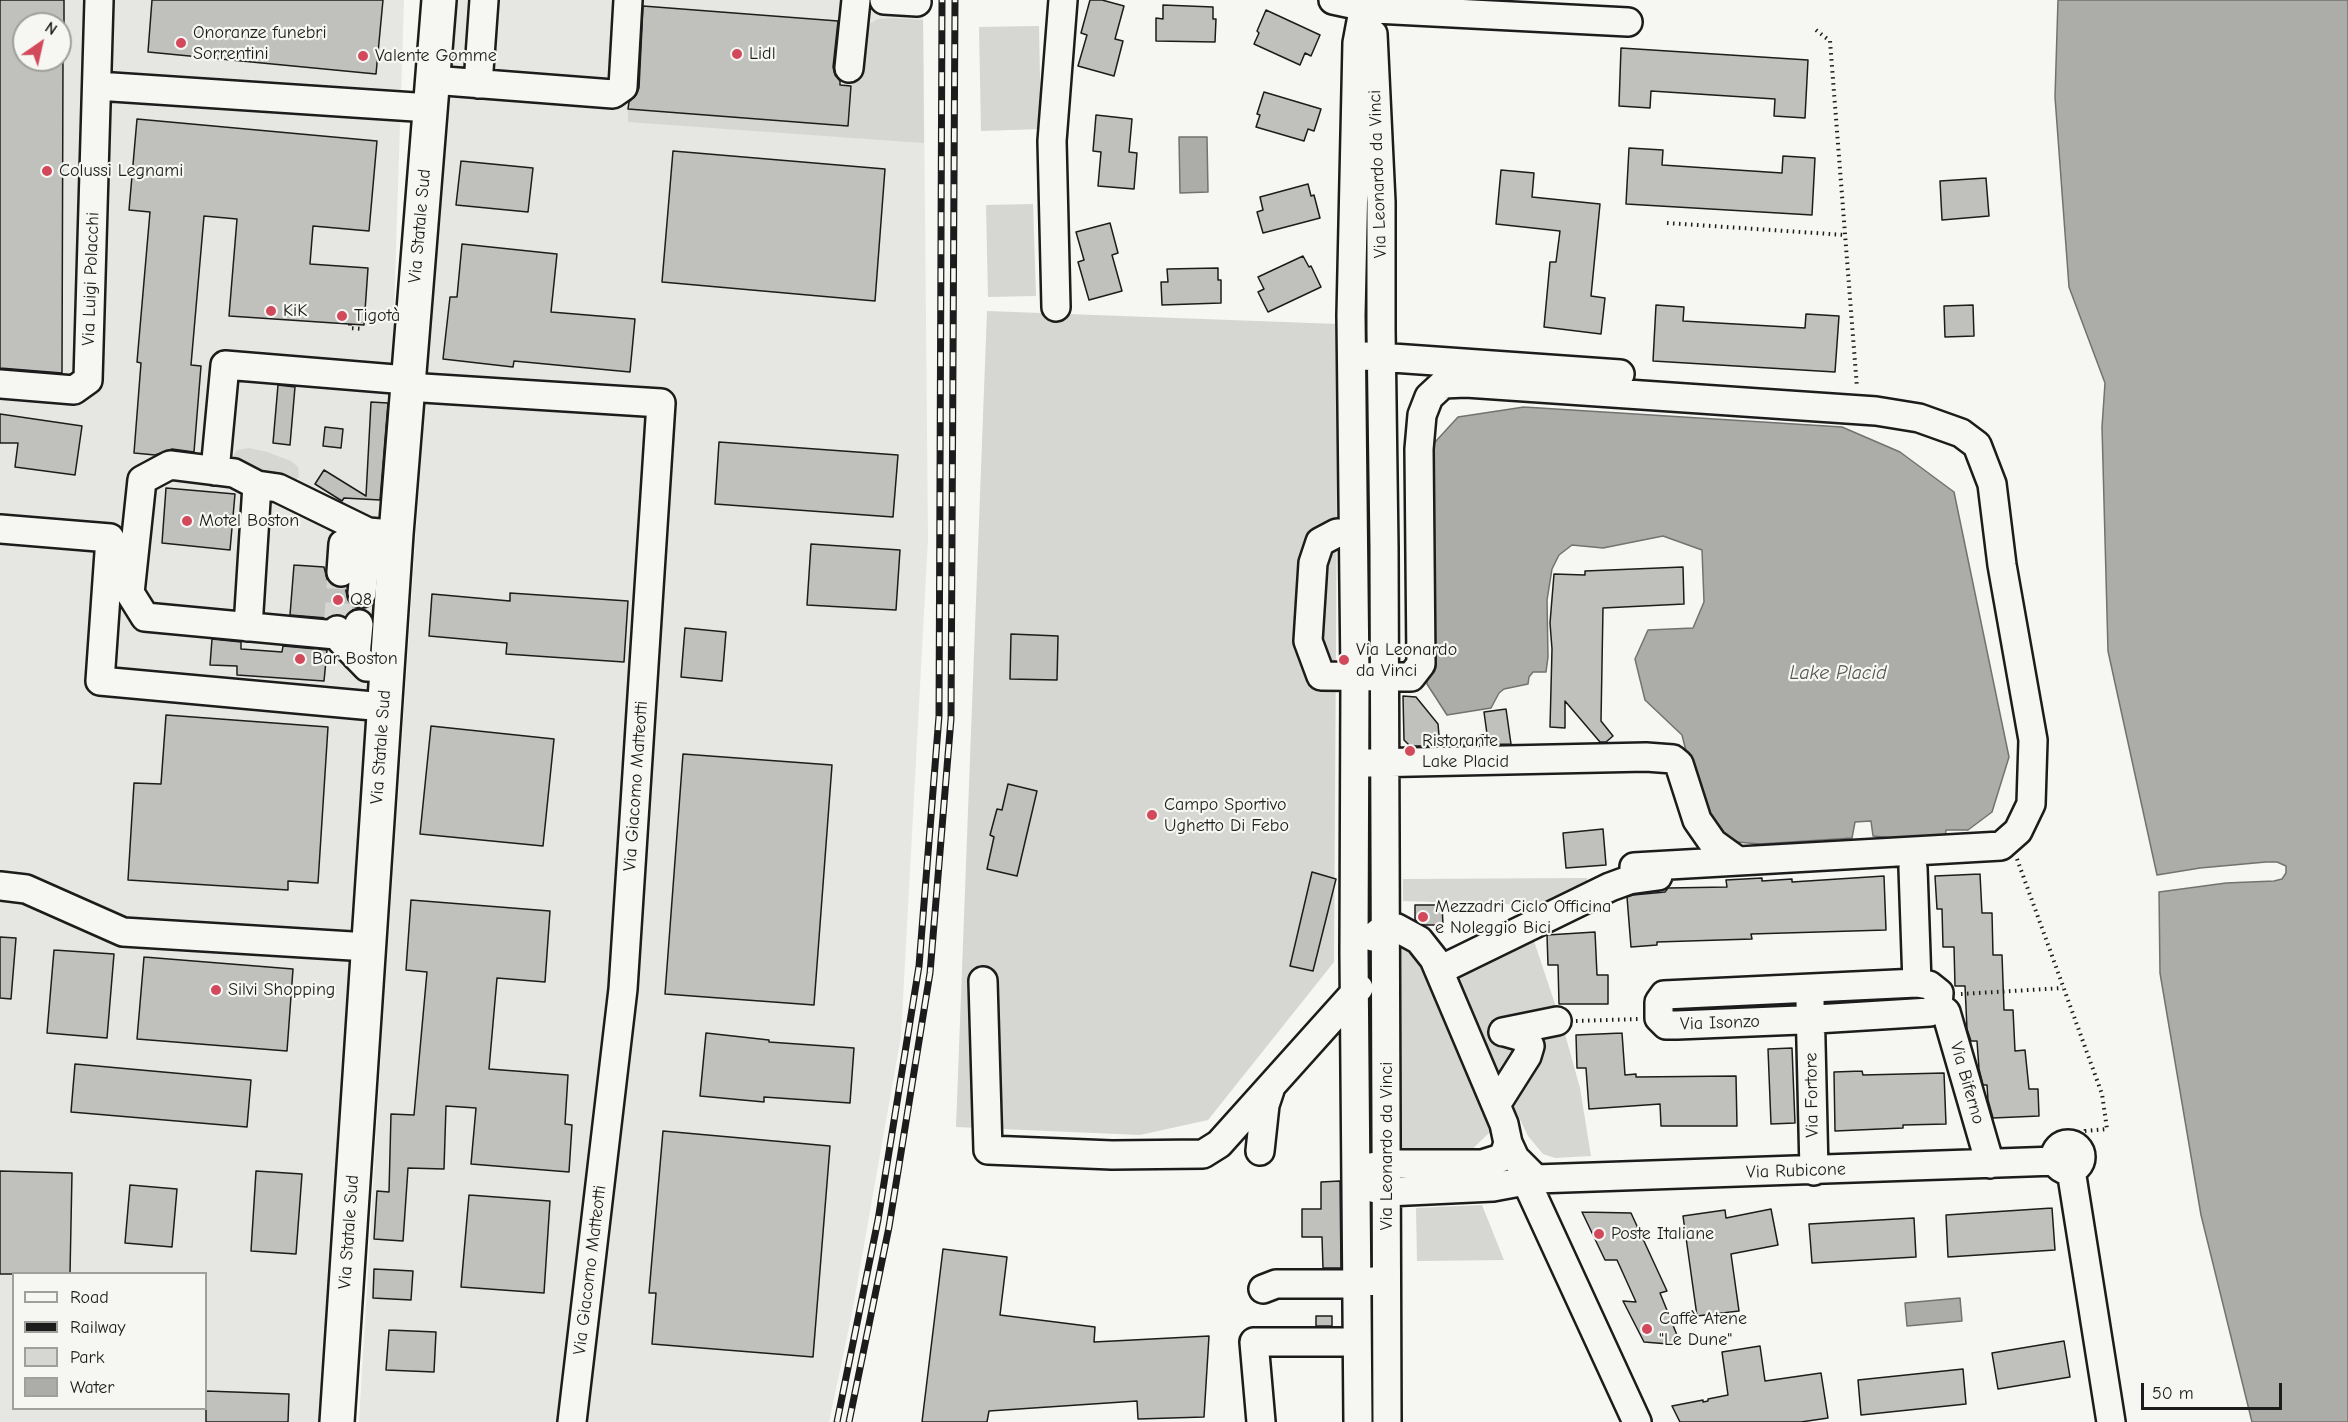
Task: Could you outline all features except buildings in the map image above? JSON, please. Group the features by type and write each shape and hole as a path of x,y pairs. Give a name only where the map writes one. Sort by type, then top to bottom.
{"main road":[{"name":"Via Statale Sud","path":"337,1422 386,668 382,533 407,384 439,0"}],"street":[{"name":"Via Luigi Polacchi","path":"0,384 74,390 88,380 99,0"},
{"path":"478,84 484,0"},
{"path":"97,86 431,94 478,84 613,94 623,87 628,0"},
{"path":"849,68 856,0"},
{"path":"884,0 917,2"},
{"path":"1056,307 1052,141 1063,0"},
{"path":"1333,0 1365,3 1375,9 1628,22"},
{"name":"Via Leonardo da Vinci","path":"1358,1422 1354,992 1355,677 1351,355 1357,43 1365,3"},
{"name":"Via Leonardo da Vinci","path":"1365,3 1374,44 1381,202 1386,677 1387,1264 1396,1392 1387,1422"},
{"path":"1351,355 1620,374"},
{"path":"215,471 225,365 407,384"},
{"path":"1384,547 1337,533 1320,542 1313,563 1308,641 1321,676 1411,677 1421,664 1419,449 1422,415 1430,397 1443,384 1466,382 1876,411 1919,418 1961,433 1977,445 1992,484 2002,565 2033,740 2031,804 2018,831 2001,846 1634,867"},
{"name":"Via Giacomo Matteotti","path":"407,384 661,403 623,989 572,1422"},
{"path":"382,533 278,488 257,485 234,473 170,465 142,480 130,593 145,617 248,627 344,630 356,656 367,667 386,668"},
{"path":"248,627 257,485"},
{"path":"0,529 110,538 100,681 384,707"},
{"path":"341,572 343,544 382,533"},
{"path":"362,593 382,533"},
{"path":"1355,763 1646,757 1673,759 1679,764 1697,820 1713,843 1738,861"},
{"path":"1913,868 1932,995"},
{"path":"1440,970 1610,887 1629,880 1663,875"},
{"path":"0,886 26,889 123,932 368,947"},
{"path":"1354,954 1385,927 1397,928 1419,940 1440,970 1515,1158 1531,1180 1637,1422"},
{"path":"983,981 988,1150 1084,1154 1203,1154 1220,1144 1354,992 1364,985 1375,985 1380,989 1385,1002"},
{"path":"1810,988 1810,1019"},
{"name":"Via Isonzo","path":"1810,988 1932,995 1930,1012 1666,1025 1659,1018 1659,1002 1664,995 1810,988"},
{"name":"Via Biferno","path":"1932,995 1946,1012 1990,1164"},
{"name":"Via Fortore","path":"1810,1019 1814,1171"},
{"path":"1463,1031 1504,1032 1557,1021"},
{"path":"1482,1164 1501,1158 1505,1152 1503,1124 1530,1046 1526,1038 1504,1032"},
{"path":"1260,1151 1265,1106 1270,1090"},
{"path":"2067,1159 2111,1422"},
{"name":"Via Rubicone","path":"1531,1180 1482,1164 1387,1164 1370,1167 1356,1179 1372,1189 1387,1192 1493,1187 1531,1180 1814,1171 2067,1159"},
{"path":"1357,1301 1379,1278 1387,1264"},
{"path":"1261,1290 1276,1284 1357,1301"},
{"path":"1357,1301 1366,1326 1368,1382 1373,1389 1396,1392"},
{"path":"1261,1422 1254,1342 1357,1342"}],"path":[{"path":"1816,30 1830,41 1857,388 1845,387"},
{"path":"1666,223 1845,235"},
{"path":"350,324 350,328 363,329"},
{"path":"2016,857 2102,1094 2107,1129 2085,1131 2067,1159"},
{"path":"1932,995 2063,988"},
{"path":"1557,1021 1659,1018"}],"shaded area":[{"path":"0,0 404,0 391,403 321,1422 0,1422"},
{"path":"456,0 923,0 928,539 901,1036 852,1313 829,1422 359,1422 383,1019 425,399"}],"green space":[{"path":"878,19 923,20 924,143 628,122 628,109 849,126 855,50 866,26"},
{"path":"1039,26 1041,129 981,131 979,27"},
{"path":"1033,204 1036,296 988,297 986,205"},
{"name":"Campo Sportivo Ughetto Di Febo","path":"987,311 1338,324 1334,962 1208,1120 1140,1135 956,1127"},
{"path":"249,448 291,461 298,467 299,477 290,484 230,462 237,450"},
{"path":"1587,878 1588,894 1565,906 1403,901 1403,879"},
{"path":"1532,935 1565,1034 1580,1088 1591,1156 1555,1158 1543,1154 1528,1136 1450,975"},
{"path":"1398,938 1425,975 1490,1121 1489,1133 1468,1153 1401,1159"},
{"path":"1482,1205 1504,1260 1417,1261 1416,1208"}],"water":[{"path":"2058,0 2348,0 2348,1422 2252,1422 2201,1215 2160,973 2159,892 2226,883 2274,881 2282,879 2286,873 2286,866 2277,862 2266,862 2200,868 2157,875 2108,651 2102,427 2105,383 2069,287 2055,97"},
{"path":"1179,137 1207,137 1208,192 1180,193"},
{"name":"Lake Placid","path":"1524,407 1842,427 1900,452 1954,492 2009,757 1992,812 1968,830 1946,830 1945,838 1914,840 1873,836 1871,821 1855,822 1852,838 1760,844 1725,841 1701,811 1682,735 1645,700 1635,659 1648,630 1693,628 1704,602 1702,550 1663,536 1603,548 1572,545 1559,555 1552,569 1547,600 1546,672 1533,672 1528,684 1504,689 1499,693 1491,708 1447,715 1427,684 1425,453 1458,417"},
{"path":"1960,1298 1962,1321 1907,1326 1905,1303"}],"tunnel":[{"path":"337,630 341,572"}],"railway":[{"path":"837,1422 878,1220 919,966 939,716 942,0"},
{"path":"849,1422 889,1227 930,973 951,719 955,0"}],"place":[{"name":"Onoranze funebri Sorrentini","path":"181,43"},
{"name":"Lidl","path":"737,54"},
{"name":"Valente Gomme","path":"363,56"},
{"name":"Colussi Legnami","path":"47,171"},
{"name":"KiK","path":"271,311"},
{"name":"Tigotà","path":"342,316"},
{"name":"Motel Boston","path":"187,521"},
{"name":"Q8","path":"338,600"},
{"name":"Bar Boston","path":"300,659"},
{"name":"Via Leonardo da Vinci","path":"1344,660"},
{"name":"Ristorante Lake Placid","path":"1410,751"},
{"name":"Campo Sportivo Ughetto Di Febo","path":"1152,815"},
{"name":"Mezzadri Ciclo Officina e Noleggio Bici","path":"1423,917"},
{"name":"Silvi Shopping","path":"216,990"},
{"name":"Poste Italiane","path":"1599,1234"},
{"name":"Caffè Atene \"Le Dune\"","path":"1647,1329"}]}
